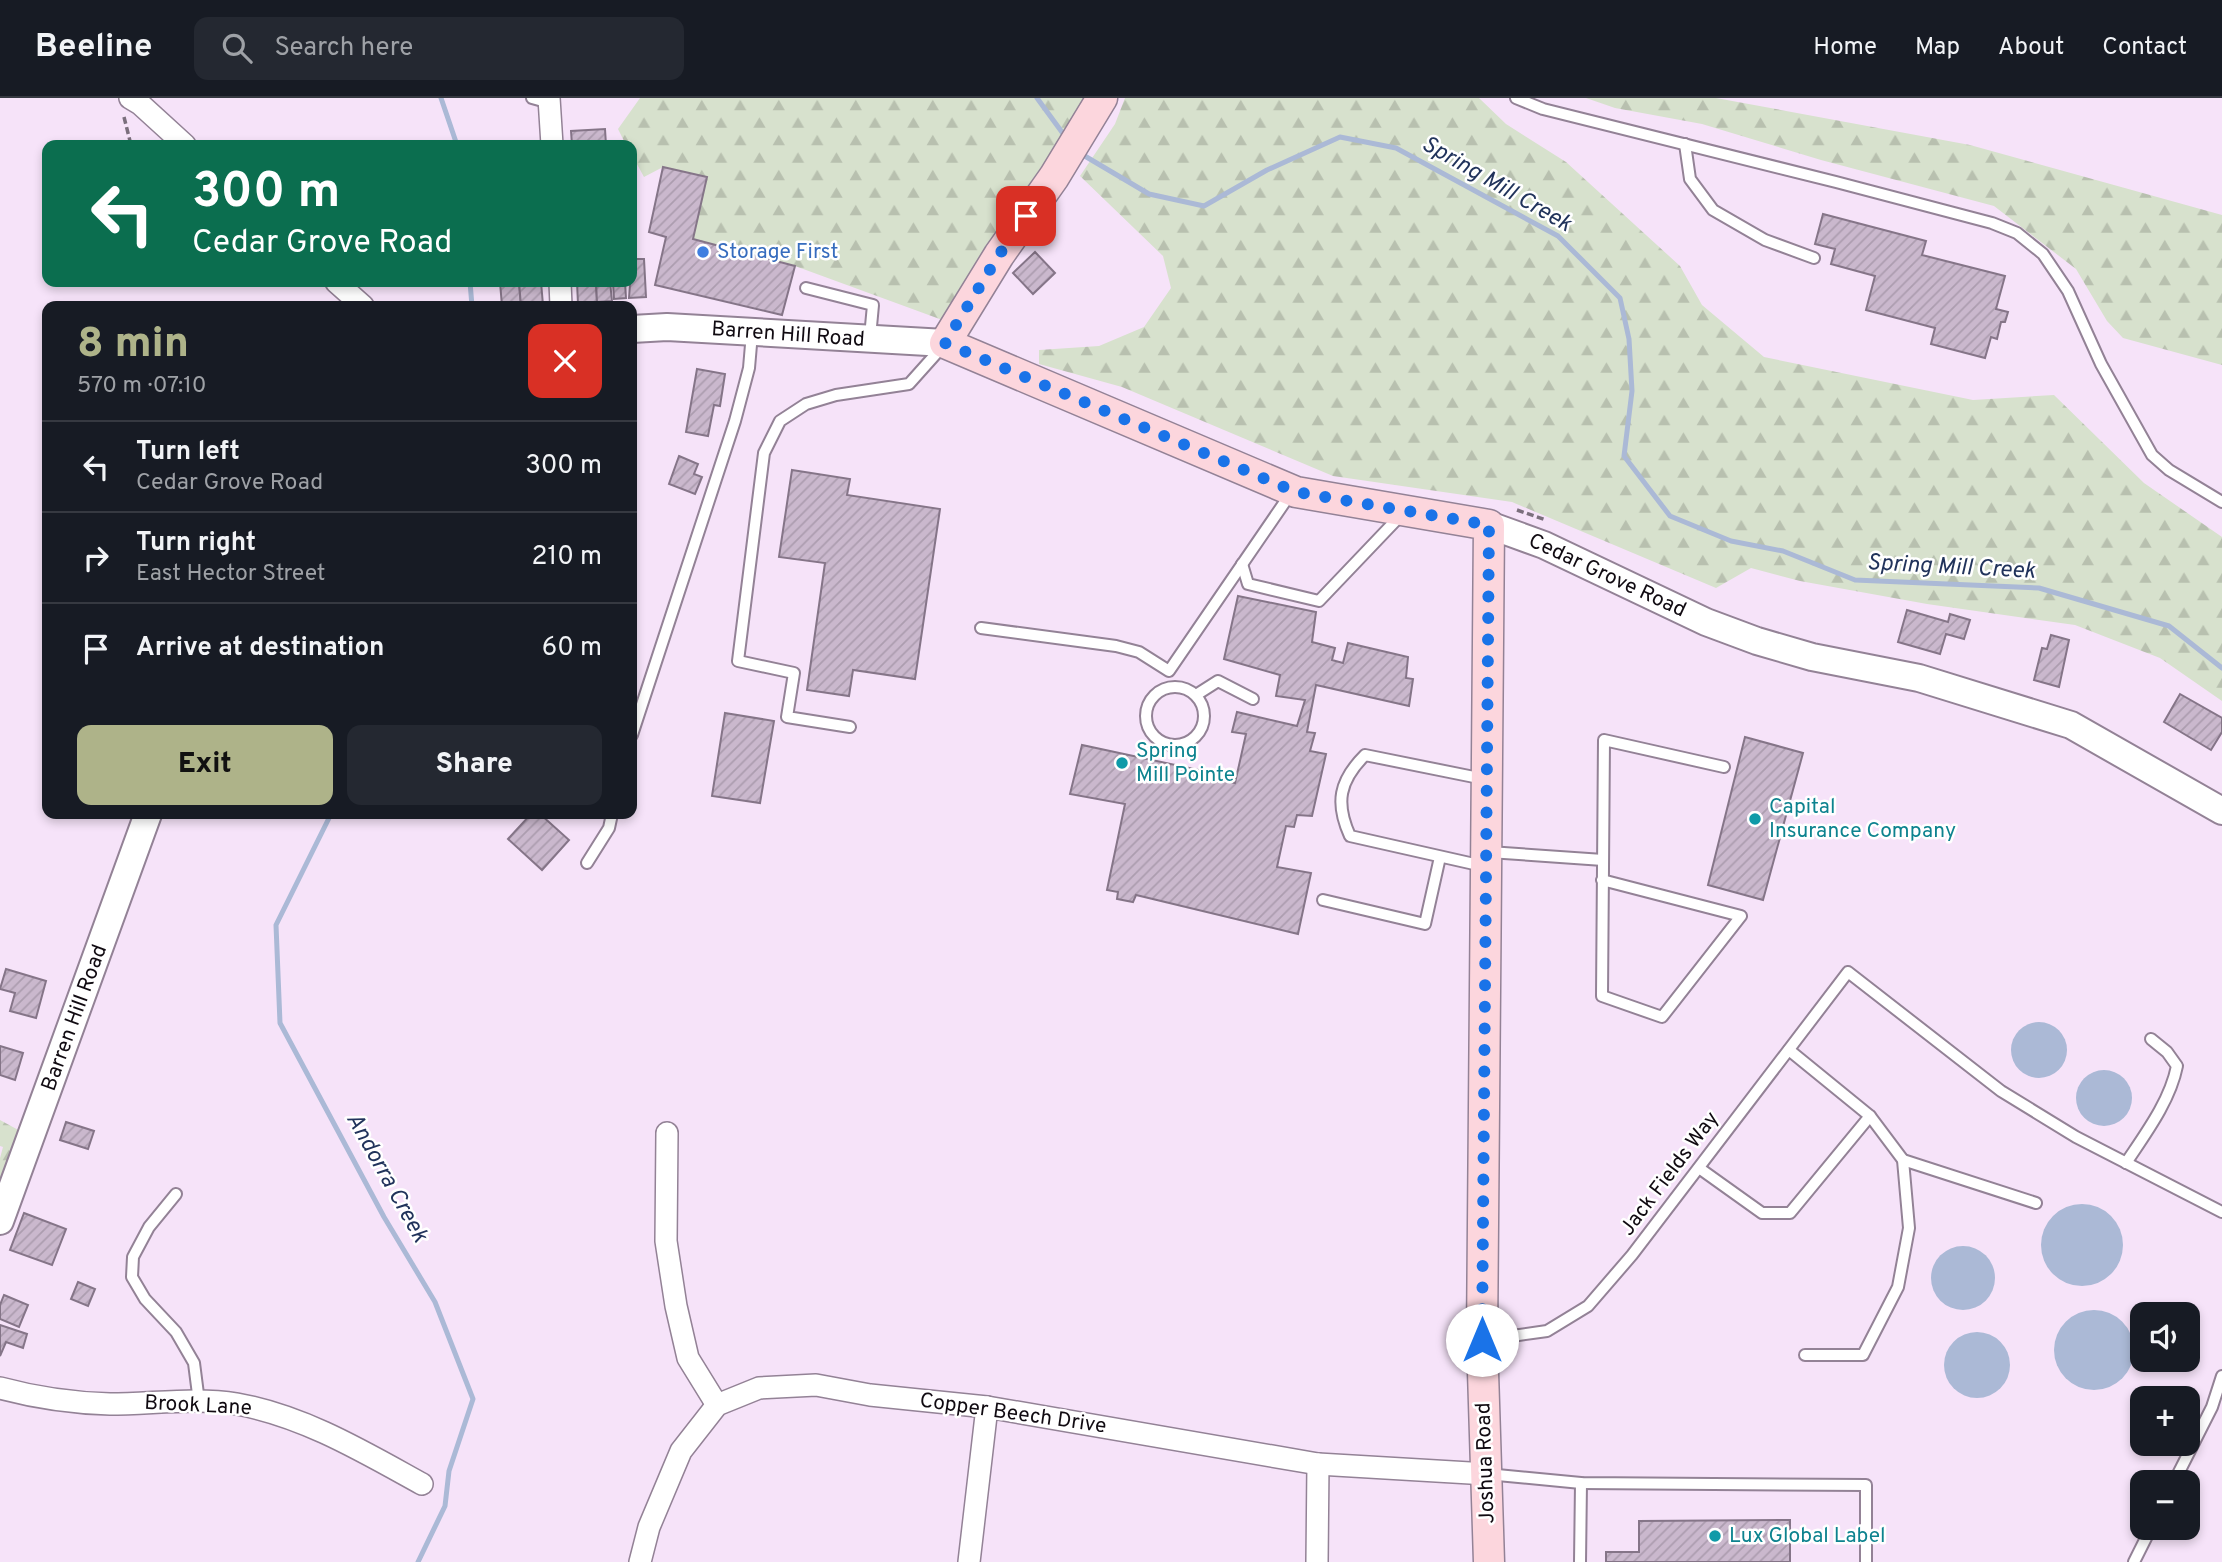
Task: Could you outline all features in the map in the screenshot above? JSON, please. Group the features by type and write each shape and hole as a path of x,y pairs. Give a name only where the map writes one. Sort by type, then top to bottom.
{"main road":[{"path":"945,343 999,255 1054,177 1098,105"},
{"name":"Cedar Grove Road","path":"945,343 1293,490 1489,525"},
{"name":"Joshua Road","path":"1489,525 1482,1340 1489,1562"}],"street":[{"path":"544,100 551,140"},
{"path":"126,103 140,104 180,140"},
{"path":"342,287 357,301"},
{"name":"Barren Hill Road","path":"637,329 667,327 945,343"},
{"name":"Cedar Grove Road","path":"1489,525 1544,545 1706,622 1757,641 1812,657 1919,678 2071,724 2222,811"},
{"name":"Barren Hill Road","path":"0,1221 146,819"},
{"path":"667,1133 666,1241 676,1306 688,1358 717,1405"},
{"name":"Copper Beech Drive","path":"640,1562 649,1527 681,1451 717,1405 759,1388 816,1385 870,1395 987,1407 1318,1464 1487,1474"},
{"name":"Brook Lane","path":"0,1388 44,1399 110,1404 235,1404 276,1413 349,1444 422,1484"},
{"path":"969,1562 987,1407"},
{"path":"1317,1562 1318,1464"}],"lane":[{"path":"1516,98 1544,110 1992,223 2017,233 2043,254 2068,291 2101,364 2152,455 2169,470 2222,502"},
{"path":"1685,144 1690,179 1713,210 1765,240 1814,257"},
{"path":"806,288 873,305 869,340"},
{"path":"637,720 735,421 749,369 752,333"},
{"path":"850,727 787,717 794,673 738,661 764,453 780,422 806,404 836,395 909,384 945,343"},
{"path":"1168,671 1293,490"},
{"path":"1242,564 1248,584 1319,601 1406,511"},
{"path":"981,628 1116,646 1139,652 1168,671 1171,686"},
{"path":"1196,695 1218,681 1253,699"},
{"path":"1171,686 1180,686 1196,695 1204,711 1201,729 1188,742 1170,745 1154,736 1146,720 1146,711 1155,694 1171,686"},
{"path":"1602,880 1741,916 1662,1017 1602,996 1602,880 1604,740 1724,767"},
{"path":"1487,779 1365,755 1352,768 1344,784 1340,802 1343,820 1350,836 1440,857 1603,860"},
{"path":"587,863 609,828 611,819"},
{"path":"1323,900 1425,924 1440,857"},
{"name":"Jack Fields Way","path":"1482,1340 1546,1331 1588,1306 1632,1255 1848,972 2001,1091 2076,1137 2126,1163"},
{"path":"2151,1039 2167,1052 2177,1066 2174,1082 2148,1130 2126,1163 2222,1212"},
{"path":"1788,1050 1870,1116 1903,1160 1909,1228 1898,1287 1863,1355 1805,1355"},
{"path":"1699,1168 1762,1213 1790,1213 1870,1116"},
{"path":"1903,1160 2036,1203"},
{"path":"176,1194 149,1227 133,1257 132,1277 145,1299 176,1332 194,1363 199,1403"},
{"path":"2180,1470 2212,1407 2222,1376"},
{"path":"1487,1474 1581,1483 1866,1485 1866,1562"},
{"path":"1580,1562 1581,1483"},
{"path":"2134,1562 2145,1540"}],"path":[{"path":"126,103 130,140"}],"green space":[{"path":"640,98 1095,98 956,325 795,266 693,239 707,177 663,167 644,177 637,164 637,140 624,140 618,129"},
{"path":"1125,98 1479,98 1506,124 1566,162 1680,266 1702,305 1764,357 1973,400 2054,395 2144,483 2222,537 2222,701 2160,658 2075,625 1927,604 1800,581 1751,568 1716,588 1512,502 1333,476 1122,387 1039,364 1039,350 1099,346 1144,327 1171,288 1163,256 1080,176 1115,124"},
{"path":"1586,98 1716,98 1970,145 2222,215 2222,365 2123,338 2107,321 2076,269 1994,206 1821,160 1702,124 1615,108"},
{"path":"0,1120 22,1132 0,1197 0,1158 3,1147 0,1146"}],"water":[{"path":"2039,1022 2050,1024 2059,1030 2065,1039 2065,1061 2059,1070 2050,1076 2039,1078 2028,1076 2019,1070 2013,1061 2011,1050 2013,1039 2019,1030 2028,1024"},
{"path":"2098,1070 2110,1070 2120,1074 2128,1082 2132,1098 2128,1114 2120,1122 2110,1126 2098,1126 2088,1122 2080,1114 2076,1104 2076,1092 2080,1082 2088,1074"},
{"path":"2082,1204 2098,1207 2111,1216 2120,1229 2123,1245 2120,1261 2111,1274 2098,1283 2082,1286 2066,1283 2053,1274 2044,1261 2041,1245 2044,1229 2053,1216 2066,1207"},
{"path":"1963,1246 1981,1252 1989,1260 1995,1278 1989,1296 1981,1304 1963,1310 1945,1304 1937,1296 1931,1278 1937,1260 1945,1252"},
{"path":"2086,1311 2102,1311 2116,1317 2130,1333 2130,1367 2116,1383 2102,1389 2086,1389 2072,1383 2061,1372 2055,1358 2055,1342 2061,1328 2072,1317"},
{"path":"1977,1332 2000,1342 2010,1365 2000,1388 1977,1398 1954,1388 1944,1365 1954,1342"}],"building":[{"path":"605,129 606,140 572,140 571,131"},
{"name":"Storage First","path":"663,167 707,177 693,239 795,266 782,315 655,285 666,237 649,232"},
{"path":"1823,214 1926,241 1922,255 2005,276 1996,309 2008,312 2005,322 2001,322 1997,339 1991,337 1985,358 1931,344 1935,328 1866,310 1875,276 1831,264 1835,249 1815,244"},
{"path":"1035,252 1055,273 1033,294 1013,273"},
{"path":"637,259 644,259 646,297 629,298 630,287 637,287"},
{"path":"500,287 519,287 521,301 502,301"},
{"path":"519,287 541,287 543,301 521,301"},
{"path":"577,287 596,287 597,301 578,301"},
{"path":"596,287 611,287 612,301 597,301"},
{"path":"613,287 625,287 626,298 614,299"},
{"path":"697,369 725,374 720,406 714,405 708,436 686,432"},
{"path":"679,456 698,464 694,474 702,477 695,494 669,484"},
{"path":"792,470 850,479 847,495 940,509 915,679 853,670 849,696 807,690 825,563 779,557"},
{"name":"Spring Mill Pointe","path":"1238,596 1316,612 1312,642 1335,648 1332,660 1343,663 1348,643 1408,657 1406,678 1413,679 1409,706 1316,685 1307,732 1315,733 1310,751 1326,754 1312,816 1297,815 1294,827 1286,826 1277,867 1311,873 1298,934 1136,895 1133,902 1117,899 1118,892 1107,890 1125,804 1070,794 1082,745 1208,772 1206,777 1235,783 1246,734 1232,732 1237,712 1297,726 1305,700 1276,696 1280,675 1224,659"},
{"path":"1907,610 1948,622 1950,614 1970,620 1964,639 1946,634 1940,654 1898,642"},
{"path":"2051,635 2069,640 2059,687 2034,680 2042,648 2047,649"},
{"path":"2180,694 2222,718 2222,732 2211,750 2164,722"},
{"path":"725,713 774,721 760,803 712,796"},
{"name":"Capital Insurance Company","path":"1745,737 1803,753 1763,900 1708,885"},
{"path":"526,819 546,819 569,840 542,870 508,839"},
{"path":"6,969 46,981 36,1018 10,1011 15,993 0,989"},
{"path":"0,1046 23,1053 15,1080 0,1075"},
{"path":"66,1122 94,1131 88,1149 60,1140"},
{"path":"24,1213 66,1229 52,1265 10,1250"},
{"path":"78,1282 95,1289 88,1306 71,1299"},
{"path":"4,1295 28,1305 19,1327 0,1319 0,1305"},
{"path":"0,1325 27,1334 23,1348 6,1342 0,1356"},
{"name":"Lux Global Label","path":"1790,1520 1790,1562 1606,1562 1606,1552 1639,1552 1639,1521"}],"waterway":[{"name":"Andorra Creek","path":"441,98 455,140"},
{"name":"Spring Mill Creek","path":"1037,98 1067,139"},
{"name":"Spring Mill Creek","path":"1078,152 1149,194 1204,206 1267,170 1340,137 1396,148 1558,236 1620,298 1629,339 1632,391 1624,456 1670,516 1731,541 1783,551 1855,580 2039,588 2169,626 2222,668"},
{"name":"Andorra Creek","path":"470,287 472,301"},
{"name":"Andorra Creek","path":"329,819 276,925 280,1023 384,1217 435,1302 473,1399 449,1471 445,1506 418,1562"}],"place":[{"name":"Storage First","path":"703,252"},
{"name":"Spring Mill Pointe","path":"1122,763"},
{"name":"Capital Insurance Company","path":"1755,819"},
{"name":"Lux Global Label","path":"1715,1536"}],"route":[{"path":"1026,216 945,343 1296,492 1489,525 1482,1340"}]}
